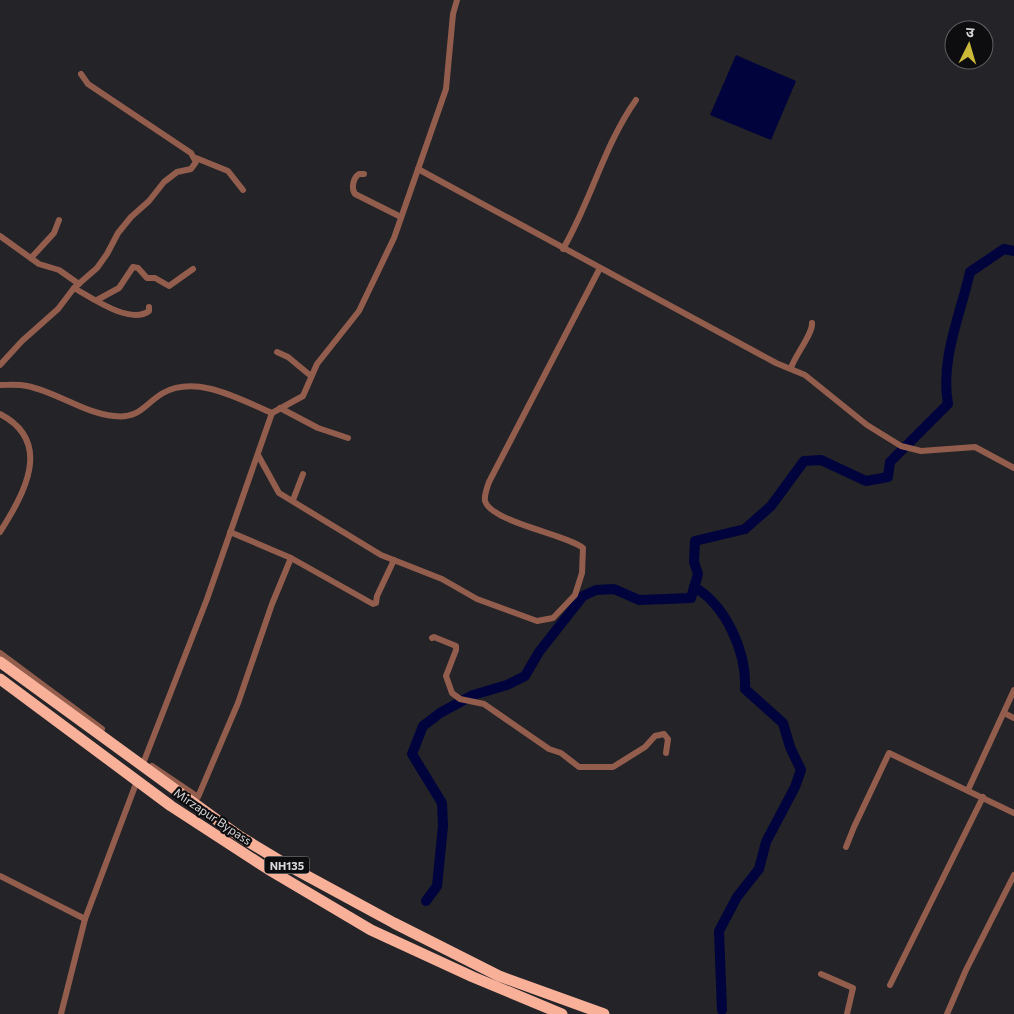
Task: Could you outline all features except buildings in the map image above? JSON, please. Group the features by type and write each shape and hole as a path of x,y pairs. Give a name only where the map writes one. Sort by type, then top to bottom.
{"highway":[{"name":"NH135","path":"0,662 239,836 287,865 394,924 499,976 604,1014"},
{"name":"Mirzapur Bypass","path":"0,679 171,806 268,869 371,930 473,977 562,1014"}],"street":[{"path":"144,761 207,599 272,413 303,396 317,364 359,311 394,238 446,90 453,14 457,0"},
{"path":"81,74 88,84 196,158 228,171 243,190"},
{"path":"563,248 578,222 621,122 636,100"},
{"path":"0,365 22,341 58,309 76,286 103,261 118,233 131,217 149,201 171,176 194,167 196,158"},
{"path":"418,169 776,364 791,368 805,375 875,431 901,446 909,450 943,451 975,447 1014,468"},
{"path":"364,174 359,174 354,179 352,188 355,194 401,217"},
{"path":"31,258 54,233 59,220"},
{"path":"0,236 44,267 59,270 76,286 97,300 125,314 140,315 148,311 149,307"},
{"path":"97,300 119,288 133,267 138,268 147,278 156,278 169,286 192,269"},
{"path":"258,455 275,489 381,555 442,579 477,599 537,621 553,618 572,601 578,591 582,573 583,548 528,527 491,509 486,502 485,496 489,482 600,268"},
{"path":"791,368 795,356 812,329 812,323"},
{"path":"277,352 293,360 311,376"},
{"path":"0,385 27,386 97,413 115,417 135,416 164,392 185,387 216,390 272,413"},
{"path":"280,408 318,428 348,438"},
{"path":"0,414 21,430 27,439 31,457 25,486 0,532"},
{"path":"293,500 303,474"},
{"path":"230,532 291,558 375,604 394,560"},
{"path":"0,653 144,761 198,797 238,703 272,604 291,558"},
{"path":"432,638 434,637 456,646 446,676 452,693 460,699 484,704 500,713 549,749 561,753 579,767 613,768 645,747 655,736 664,734 668,739 666,753"},
{"path":"968,790 1014,690"},
{"path":"1004,712 1014,718"},
{"path":"846,848 889,753 1014,813"},
{"path":"61,1014 85,919 137,781"},
{"path":"890,985 983,797"},
{"path":"947,1014 966,970 1014,875"},
{"path":"0,876 85,919"},
{"path":"821,974 853,988 847,1014"}],"shaded area":[{"path":"736,55 796,81 771,140 710,115"}],"waterway":[{"path":"426,901 437,886 443,826 442,803 412,754 423,726 440,713 473,695 507,685 525,676 539,652 583,596 596,590 614,589 639,600 691,598 698,574 694,562 695,541 745,529 771,506 804,461 821,460 866,481 888,477 890,462 948,404 946,387 949,354 970,272 1004,249 1014,251"},
{"path":"694,587 716,605 725,618 732,631 742,660 745,689 783,723 790,747 801,770 795,787 766,842 759,869 737,897 719,931 722,1010"}]}
